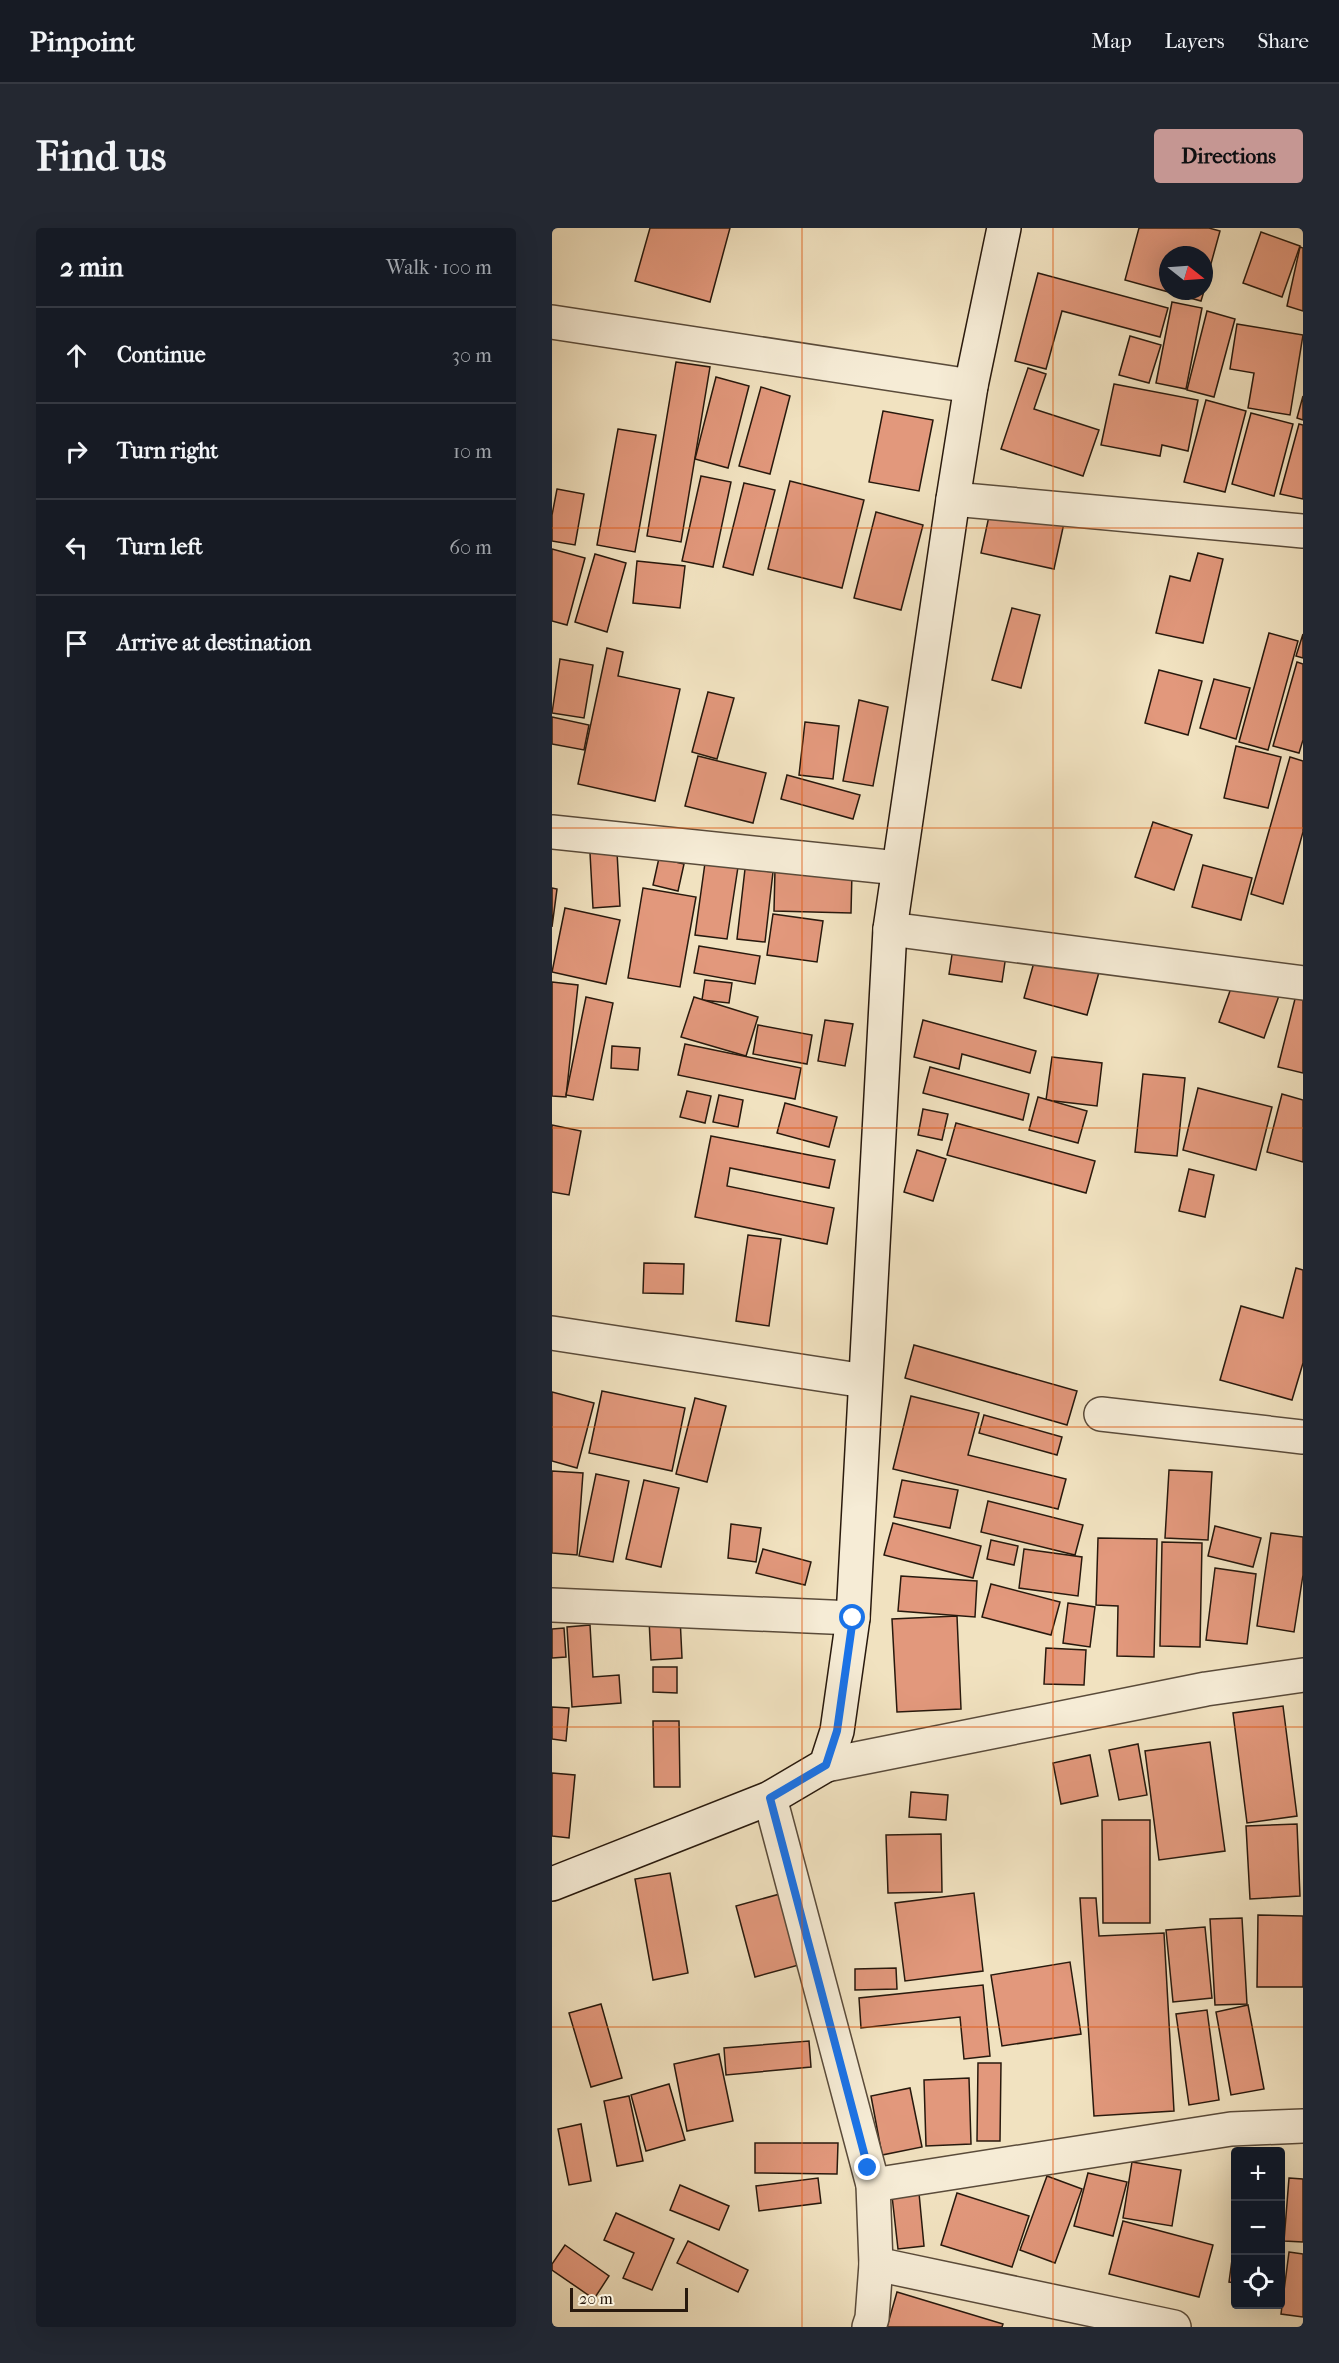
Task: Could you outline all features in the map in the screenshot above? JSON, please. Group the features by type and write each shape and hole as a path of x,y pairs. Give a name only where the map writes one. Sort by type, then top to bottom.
{"street":[{"path":"826,1765 837,1731 853,1618 890,930 953,499 972,386 1004,228"},
{"path":"552,322 972,386"},
{"path":"953,499 1303,531"},
{"path":"552,832 898,867"},
{"path":"890,930 1303,983"},
{"path":"552,1333 865,1381"},
{"path":"1101,1414 1303,1437"},
{"path":"552,1605 853,1618"},
{"path":"552,1884 770,1798 826,1765 1206,1689 1303,1675"},
{"path":"770,1798 873,2185 876,2264 872,2318 869,2327"},
{"path":"873,2185 1231,2129 1303,2126"},
{"path":"876,2264 1174,2327"}],"building":[{"path":"650,228 730,228 710,302 635,281"},
{"path":"1139,228 1209,228 1220,231 1213,256 1213,246 1159,246 1159,289 1125,280"},
{"path":"1261,232 1300,246 1282,297 1243,283"},
{"path":"1300,247 1303,248 1303,311 1287,306"},
{"path":"1038,273 1168,308 1160,337 1062,311 1046,369 1015,361"},
{"path":"1172,302 1202,308 1186,389 1156,383"},
{"path":"1207,311 1235,319 1214,397 1187,390"},
{"path":"1237,324 1303,335 1290,415 1248,408 1254,373 1230,369"},
{"path":"1130,336 1161,345 1149,383 1119,375"},
{"path":"676,362 710,367 681,542 647,536"},
{"path":"1028,368 1046,374 1034,409 1099,430 1083,476 1001,449"},
{"path":"716,377 749,386 728,468 695,459"},
{"path":"1114,384 1198,400 1188,451 1162,445 1160,456 1101,445"},
{"path":"761,387 790,396 770,474 739,466"},
{"path":"1303,396 1303,420 1297,418"},
{"path":"1206,400 1246,411 1225,492 1184,482"},
{"path":"883,411 933,420 919,491 869,482"},
{"path":"1251,413 1293,424 1274,496 1232,484"},
{"path":"1299,424 1303,425 1303,499 1280,494"},
{"path":"618,429 656,435 635,552 597,545"},
{"path":"701,476 731,482 713,567 682,561"},
{"path":"790,481 864,500 842,588 768,569"},
{"path":"744,483 775,490 753,575 723,567"},
{"path":"557,489 584,494 575,545 552,541 552,515"},
{"path":"991,507 1064,523 1054,569 981,553"},
{"path":"876,512 923,525 901,610 854,598"},
{"path":"552,549 585,558 567,625 552,621"},
{"path":"1198,553 1223,559 1203,643 1156,633 1170,576 1190,581"},
{"path":"595,554 626,563 607,632 575,622"},
{"path":"637,561 685,566 680,608 633,603"},
{"path":"1012,608 1040,615 1021,688 992,680"},
{"path":"1269,633 1298,641 1268,750 1239,742"},
{"path":"1303,634 1303,658 1296,656"},
{"path":"607,648 623,652 618,676 680,689 655,801 578,784"},
{"path":"560,659 593,665 584,718 552,713"},
{"path":"1297,662 1303,664 1303,740 1299,753 1273,746"},
{"path":"1159,670 1202,681 1188,735 1145,723"},
{"path":"1214,679 1250,688 1236,739 1200,728"},
{"path":"708,692 734,698 717,759 692,752"},
{"path":"859,700 888,707 873,786 843,781"},
{"path":"552,717 589,725 584,750 552,744"},
{"path":"805,722 839,726 833,779 799,775"},
{"path":"1236,746 1281,757 1268,808 1224,798"},
{"path":"698,756 766,773 753,823 685,806"},
{"path":"1290,757 1303,761 1303,832 1283,904 1251,894"},
{"path":"787,775 860,795 853,819 781,799"},
{"path":"1153,822 1192,835 1174,890 1135,877"},
{"path":"617,852 620,906 593,908 590,853"},
{"path":"659,858 684,864 678,891 653,885"},
{"path":"705,863 738,867 727,939 695,935"},
{"path":"1203,865 1252,878 1241,920 1192,907"},
{"path":"745,869 773,872 765,942 737,939"},
{"path":"775,869 852,872 851,913 774,911"},
{"path":"552,888 557,889 552,927"},
{"path":"643,888 696,897 680,987 628,978"},
{"path":"565,908 620,920 606,984 552,972"},
{"path":"773,914 823,921 817,962 767,955"},
{"path":"955,935 1008,942 1002,982 949,974"},
{"path":"699,946 760,956 755,984 694,973"},
{"path":"1038,948 1101,965 1087,1015 1024,998"},
{"path":"1236,974 1281,990 1264,1038 1219,1022"},
{"path":"705,980 732,983 729,1003 702,1000"},
{"path":"552,982 578,985 566,1097 552,1096"},
{"path":"1299,983 1303,984 1303,1073 1278,1067"},
{"path":"586,997 613,1003 593,1100 566,1095"},
{"path":"694,997 758,1017 746,1056 681,1037"},
{"path":"825,1020 853,1024 845,1066 818,1061"},
{"path":"923,1020 1036,1051 1030,1073 962,1054 959,1069 914,1057"},
{"path":"758,1025 812,1035 807,1064 753,1054"},
{"path":"685,1044 801,1068 795,1099 678,1075"},
{"path":"612,1046 640,1048 638,1070 611,1068"},
{"path":"1052,1057 1102,1063 1097,1106 1046,1100"},
{"path":"930,1067 1029,1094 1023,1120 923,1093"},
{"path":"1143,1074 1185,1078 1177,1156 1135,1152"},
{"path":"1198,1088 1272,1107 1256,1170 1183,1150"},
{"path":"687,1091 711,1096 705,1123 680,1117"},
{"path":"1282,1094 1303,1100 1303,1162 1267,1152"},
{"path":"719,1095 743,1100 738,1127 713,1122"},
{"path":"1038,1097 1087,1111 1078,1143 1029,1130"},
{"path":"785,1103 837,1117 829,1147 777,1133"},
{"path":"923,1109 948,1114 942,1140 918,1135"},
{"path":"956,1123 1095,1161 1086,1193 947,1155"},
{"path":"552,1125 581,1131 569,1195 552,1192"},
{"path":"711,1136 835,1160 829,1188 730,1168 727,1186 834,1208 827,1244 695,1217"},
{"path":"917,1150 946,1159 933,1201 904,1192"},
{"path":"1189,1169 1214,1175 1205,1217 1179,1211"},
{"path":"748,1235 781,1239 769,1326 736,1321"},
{"path":"644,1263 684,1264 683,1294 643,1293"},
{"path":"1296,1268 1303,1270 1303,1363 1292,1400 1220,1380 1241,1306 1283,1318"},
{"path":"914,1345 1077,1391 1067,1425 905,1378"},
{"path":"602,1391 685,1408 672,1471 589,1453"},
{"path":"552,1392 594,1403 577,1468 552,1461"},
{"path":"911,1396 979,1413 968,1455 1066,1479 1058,1509 893,1469"},
{"path":"695,1398 726,1406 707,1482 676,1474"},
{"path":"984,1415 1062,1437 1057,1455 979,1433"},
{"path":"1169,1470 1212,1472 1208,1540 1165,1538"},
{"path":"552,1471 583,1473 577,1555 552,1553"},
{"path":"596,1474 629,1481 613,1562 579,1556"},
{"path":"644,1480 679,1488 661,1567 626,1559"},
{"path":"902,1480 958,1490 950,1528 894,1517"},
{"path":"988,1501 1083,1525 1075,1555 981,1532"},
{"path":"893,1523 981,1546 973,1578 884,1555"},
{"path":"731,1524 761,1528 756,1562 728,1558"},
{"path":"1215,1526 1261,1538 1253,1567 1208,1556"},
{"path":"1271,1533 1303,1537 1303,1575 1294,1632 1257,1626"},
{"path":"1098,1538 1157,1539 1154,1657 1117,1656 1118,1606 1096,1605"},
{"path":"991,1540 1018,1546 1014,1565 987,1559"},
{"path":"1162,1542 1202,1543 1200,1647 1160,1646"},
{"path":"763,1549 811,1562 805,1585 756,1573"},
{"path":"1024,1549 1082,1557 1078,1596 1019,1588"},
{"path":"1215,1568 1256,1574 1247,1644 1206,1640"},
{"path":"901,1576 977,1581 975,1617 898,1611"},
{"path":"991,1584 1060,1602 1051,1635 982,1617"},
{"path":"1068,1603 1095,1607 1090,1647 1063,1643"},
{"path":"957,1616 961,1709 897,1712 892,1619"},
{"path":"680,1617 682,1658 651,1660 649,1619"},
{"path":"590,1625 593,1677 619,1675 621,1703 572,1707 567,1627"},
{"path":"564,1628 566,1657 552,1658 552,1629"},
{"path":"1046,1648 1086,1650 1084,1685 1044,1684"},
{"path":"653,1667 677,1667 677,1693 653,1692"},
{"path":"1283,1706 1297,1816 1247,1823 1233,1713"},
{"path":"552,1707 569,1708 566,1741 552,1739"},
{"path":"653,1721 679,1721 680,1787 654,1787"},
{"path":"1210,1742 1225,1851 1159,1860 1145,1751"},
{"path":"1138,1744 1147,1795 1119,1800 1109,1750"},
{"path":"1090,1755 1098,1796 1061,1804 1053,1763"},
{"path":"552,1773 575,1775 569,1838 552,1836"},
{"path":"911,1792 948,1795 946,1820 909,1817"},
{"path":"1102,1820 1150,1820 1150,1923 1103,1923"},
{"path":"1297,1824 1300,1896 1250,1899 1246,1826"},
{"path":"941,1834 942,1892 888,1893 886,1835"},
{"path":"670,1873 688,1973 653,1980 635,1879"},
{"path":"787,1892 806,1963 755,1977 736,1906"},
{"path":"974,1893 983,1971 905,1981 895,1903"},
{"path":"1080,1898 1096,1898 1099,1936 1164,1933 1174,2111 1094,2116"},
{"path":"1258,1915 1303,1916 1303,1987 1257,1987"},
{"path":"1242,1918 1247,2004 1215,2005 1210,1919"},
{"path":"1205,1927 1212,1998 1173,2002 1166,1930"},
{"path":"1070,1962 1081,2034 1002,2046 991,1975"},
{"path":"896,1968 897,1989 855,1990 855,1969"},
{"path":"983,1985 990,2056 964,2059 960,2017 861,2028 859,1998"},
{"path":"601,2004 622,2078 591,2087 569,2013"},
{"path":"1248,2005 1264,2089 1231,2095 1216,2012"},
{"path":"1207,2010 1219,2100 1189,2105 1176,2014"},
{"path":"809,2041 811,2067 726,2075 724,2048"},
{"path":"719,2054 733,2121 687,2131 674,2064"},
{"path":"978,2063 1001,2063 1000,2141 977,2141"},
{"path":"969,2078 971,2144 926,2146 924,2080"},
{"path":"669,2084 685,2140 646,2151 631,2095"},
{"path":"910,2088 922,2147 882,2155 871,2096"},
{"path":"629,2096 643,2161 617,2166 604,2101"},
{"path":"581,2124 591,2181 569,2185 558,2129"},
{"path":"755,2143 838,2143 837,2174 755,2173"},
{"path":"1132,2162 1181,2170 1172,2226 1123,2218"},
{"path":"1088,2173 1127,2182 1113,2236 1074,2226"},
{"path":"1047,2176 1082,2189 1055,2263 1020,2250"},
{"path":"818,2178 821,2203 759,2211 756,2186"},
{"path":"1289,2178 1303,2179 1303,2242 1285,2241"},
{"path":"680,2185 729,2206 719,2230 670,2210"},
{"path":"919,2193 924,2246 898,2249 892,2196"},
{"path":"957,2193 1029,2216 1012,2267 941,2245"},
{"path":"616,2213 674,2239 652,2290 623,2278 634,2253 604,2240"},
{"path":"1123,2221 1213,2245 1199,2297 1109,2274"},
{"path":"688,2241 748,2270 738,2292 677,2263"},
{"path":"565,2245 609,2276 594,2299 552,2270 552,2264"},
{"path":"1289,2252 1303,2254 1303,2317 1281,2314 1282,2309 1285,2309 1285,2283"},
{"path":"897,2292 1003,2324 1002,2327 887,2327"}],"route":[{"path":"853,1618 837,1731 826,1765 770,1798 868,2168"}]}
